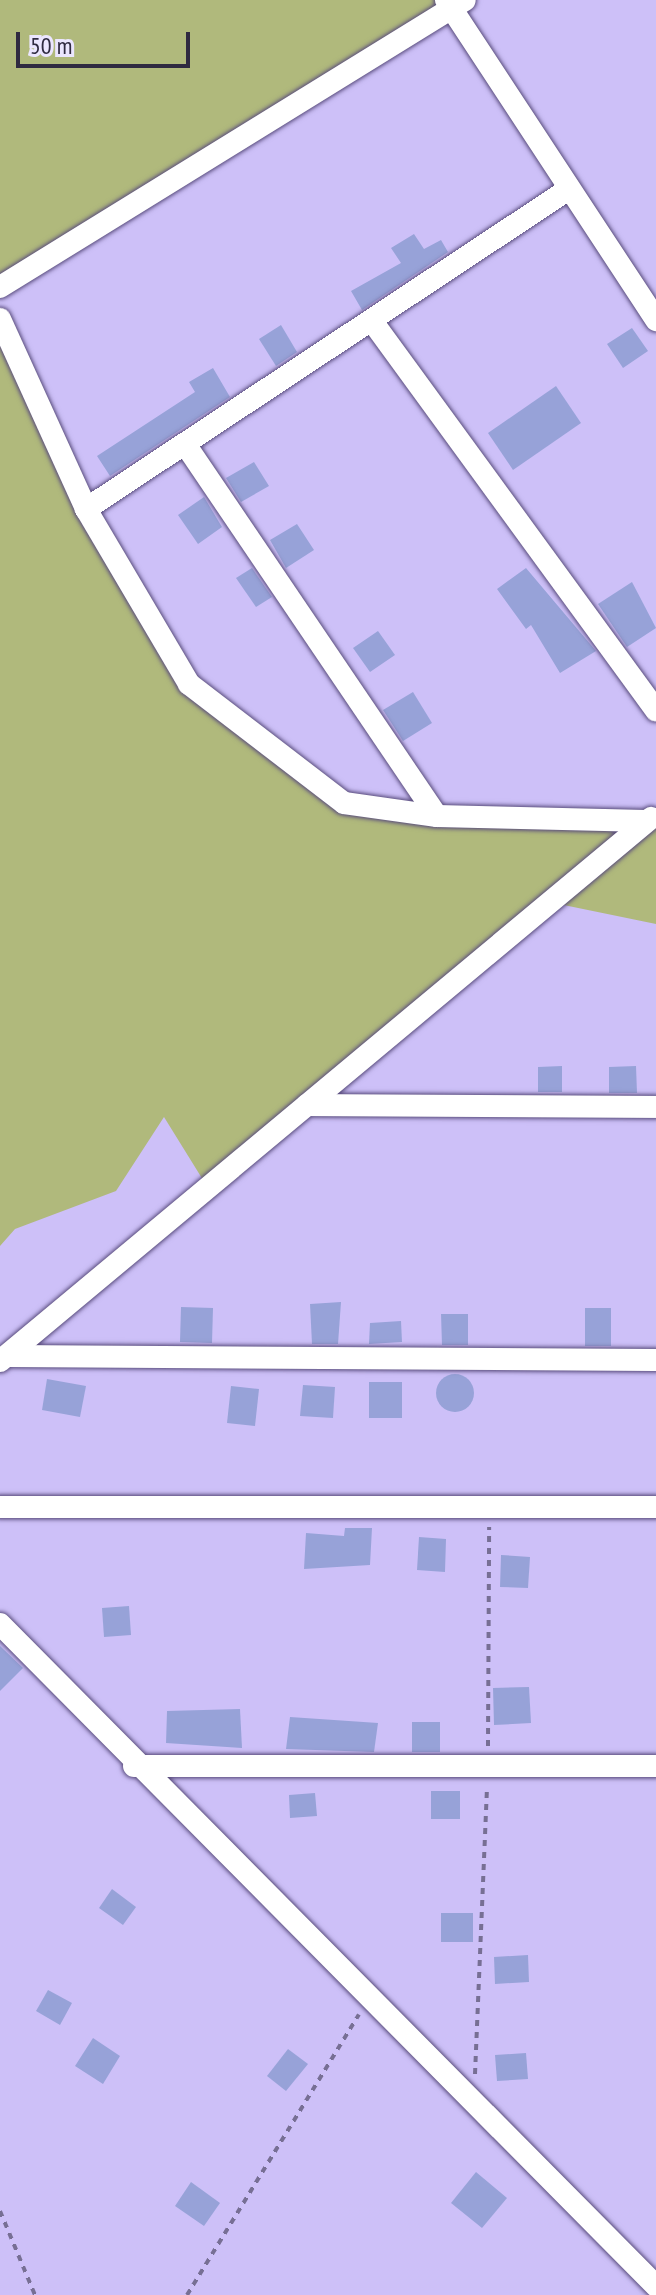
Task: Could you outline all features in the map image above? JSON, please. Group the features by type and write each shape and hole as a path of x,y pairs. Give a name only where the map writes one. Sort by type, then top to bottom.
{"street":[{"path":"0,287 454,4 569,189 656,320"},
{"path":"86,509 569,189"},
{"path":"0,319 86,509 189,684 344,803 437,816 651,818"},
{"path":"372,321 656,710"},
{"path":"185,444 437,816"},
{"path":"4,1359 651,818"},
{"path":"307,1105 656,1107"},
{"path":"4,1359 656,1360"},
{"path":"0,1507 656,1507"},
{"path":"0,1624 134,1766 656,2286"},
{"path":"134,1766 656,1766"}],"path":[{"path":"474,2104 488,1766 490,1507"},
{"path":"187,2295 368,1998"},
{"path":"0,2211 35,2295"}],"green space":[{"path":"0,0 465,0 0,287"},
{"path":"0,319 189,684 344,803 656,816 656,924 549,902 208,1188 164,1117 116,1191 15,1229 0,1246"}],"building":[{"path":"414,234 424,249 441,240 448,252 362,310 351,291 401,263 391,248"},
{"path":"281,325 297,352 276,366 259,339"},
{"path":"632,328 648,351 623,368 607,344"},
{"path":"213,368 230,397 110,476 97,456 195,392 189,382"},
{"path":"556,386 581,423 513,470 488,433"},
{"path":"254,462 269,486 241,502 226,478"},
{"path":"204,497 222,527 198,544 178,515"},
{"path":"297,524 314,550 286,568 270,540"},
{"path":"252,568 272,597 256,607 236,578"},
{"path":"526,568 596,651 560,673 531,625 526,629 497,589"},
{"path":"632,582 656,628 627,647 598,604"},
{"path":"378,631 395,655 370,672 353,648"},
{"path":"413,692 432,723 403,741 383,710"},
{"path":"562,1066 562,1092 538,1092 538,1067"},
{"path":"636,1066 637,1093 609,1093 609,1067"},
{"path":"341,1302 338,1344 312,1344 310,1304"},
{"path":"181,1307 213,1308 212,1343 180,1342"},
{"path":"585,1308 611,1308 611,1346 585,1346"},
{"path":"441,1314 468,1314 468,1345 442,1345"},
{"path":"401,1321 402,1342 369,1344 370,1323"},
{"path":"455,1374 469,1379 474,1393 469,1407 455,1412 441,1407 436,1393 441,1379"},
{"path":"47,1379 86,1386 80,1417 42,1410"},
{"path":"369,1382 402,1382 402,1418 369,1418"},
{"path":"303,1385 335,1387 333,1418 300,1416"},
{"path":"231,1386 259,1389 255,1426 227,1423"},
{"path":"345,1528 372,1528 370,1565 304,1569 306,1533 344,1536"},
{"path":"419,1537 446,1539 445,1572 417,1570"},
{"path":"501,1555 530,1557 528,1588 500,1587"},
{"path":"129,1606 131,1635 104,1637 102,1608"},
{"path":"0,1646 23,1668 0,1691"},
{"path":"529,1687 531,1723 494,1725 493,1688"},
{"path":"240,1709 242,1748 166,1743 167,1711"},
{"path":"290,1717 378,1723 374,1752 286,1749"},
{"path":"412,1722 440,1722 440,1752 412,1752"},
{"path":"431,1791 460,1791 460,1819 431,1819"},
{"path":"315,1793 317,1816 290,1818 289,1795"},
{"path":"112,1889 136,1907 123,1925 99,1908"},
{"path":"441,1913 473,1913 473,1942 441,1942"},
{"path":"528,1955 529,1982 495,1984 494,1957"},
{"path":"48,1990 72,2003 60,2025 36,2011"},
{"path":"93,2038 120,2056 103,2084 75,2066"},
{"path":"288,2049 308,2064 286,2091 267,2076"},
{"path":"526,2053 528,2079 497,2081 495,2055"},
{"path":"476,2172 507,2198 482,2228 451,2203"},
{"path":"191,2182 220,2203 204,2226 175,2206"}]}
